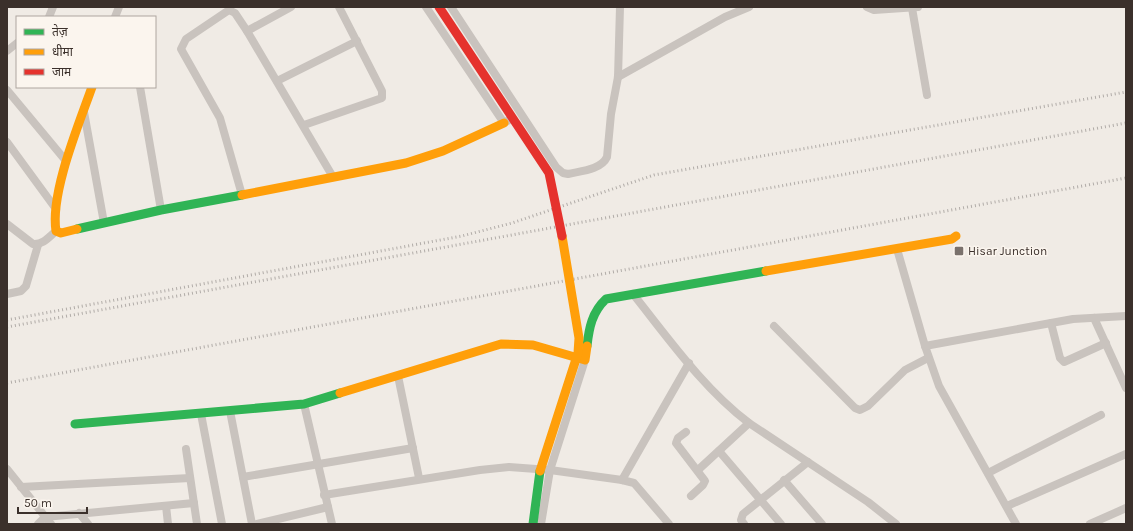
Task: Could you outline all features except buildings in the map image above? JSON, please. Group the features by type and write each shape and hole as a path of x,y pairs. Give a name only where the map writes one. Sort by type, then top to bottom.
{"street":[{"path":"247,31 291,7"},
{"path":"304,125 382,98 382,92 339,7"},
{"path":"426,7 504,123"},
{"path":"439,7 539,157 549,173 553,186 579,338 578,353 541,464 533,524"},
{"path":"451,7 520,114 559,171 568,174 599,166 607,158 611,114 618,77 620,7"},
{"path":"618,77 725,17 749,7"},
{"path":"867,7 874,10 915,7 927,95"},
{"path":"242,195 220,118 181,49 186,39 229,10 235,13 247,31 304,125 333,177"},
{"path":"277,81 357,41"},
{"path":"7,51 16,44"},
{"path":"56,231 56,209 66,161 92,88"},
{"path":"140,88 161,210"},
{"path":"7,90 66,161"},
{"path":"84,112 104,223"},
{"path":"56,231 64,233 161,210 423,158 443,151 520,114"},
{"path":"7,142 56,209"},
{"path":"7,224 33,244 38,245"},
{"path":"7,294 21,291 26,286 38,245 56,231"},
{"path":"541,524 550,470 586,360 592,320 600,303 606,299 897,249 952,239 956,236"},
{"path":"897,249 924,346 939,386 1016,524"},
{"path":"633,294 716,395 749,424 868,502 896,524"},
{"path":"924,346 1051,323 1126,316"},
{"path":"1094,318 1126,388"},
{"path":"1051,323 1060,358 1064,362 1106,343"},
{"path":"774,326 855,408 860,410 868,406 905,370 928,358"},
{"path":"75,424 304,404 501,344 513,342 536,346 586,360"},
{"path":"622,480 689,363"},
{"path":"398,376 419,478"},
{"path":"304,404 332,524"},
{"path":"230,411 252,524"},
{"path":"201,414 222,524"},
{"path":"988,473 1101,415"},
{"path":"698,470 749,424"},
{"path":"686,432 678,438 676,444 704,478 705,483 691,496"},
{"path":"243,477 412,448"},
{"path":"186,449 197,524"},
{"path":"719,451 781,524"},
{"path":"1007,506 1126,454"},
{"path":"744,524 741,520 742,514 808,462"},
{"path":"324,494 419,478 509,467 550,470 634,483 669,524"},
{"path":"7,469 48,521"},
{"path":"21,487 190,478"},
{"path":"784,480 822,524"},
{"path":"38,524 79,513 194,503"},
{"path":"166,506 168,524"},
{"path":"257,524 328,507"},
{"path":"1090,524 1126,508"},
{"path":"79,513 88,524"}],"railway":[{"path":"7,320 462,236 512,223 654,175 1126,92"},
{"path":"7,327 1126,123"},
{"path":"7,383 1126,178"}],"traffic: fast":[{"path":"77,229 161,210 242,195"},
{"path":"587,346 594,315 606,299 766,271"},
{"path":"75,424 304,404 340,393"},
{"path":"533,524 540,471"}],"traffic: slow":[{"path":"77,229 61,233 56,231 55,215 61,178 73,139 92,88"},
{"path":"242,195 406,163 443,151 504,123"},
{"path":"540,471 578,353 579,338 562,236"},
{"path":"766,271 952,239 956,236"},
{"path":"340,393 501,344 533,345 585,360 587,346"}],"traffic: jam":[{"path":"439,7 549,173 562,236"}],"place":[{"name":"Hisar Junction","path":"959,251"}]}
